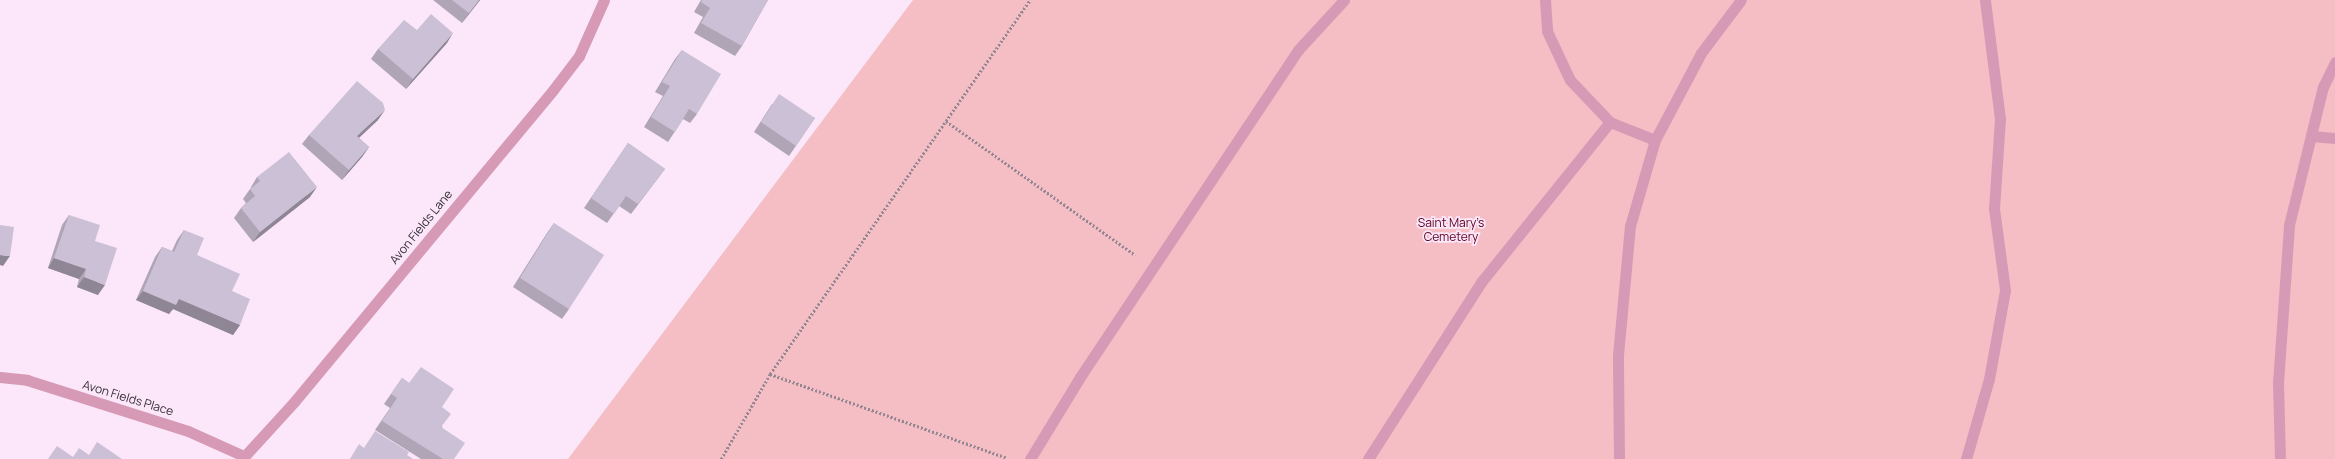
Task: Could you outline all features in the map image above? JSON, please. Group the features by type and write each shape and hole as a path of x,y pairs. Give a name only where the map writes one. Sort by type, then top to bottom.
{"street":[{"name":"Avon Fields Lane","path":"243,458 294,402 553,90 579,56 604,0"},
{"path":"1030,459 1153,268 1298,50 1344,0"},
{"path":"1545,0 1547,31 1570,80 1610,122 1655,140"},
{"path":"1619,459 1618,355 1630,226 1655,140 1701,53 1741,0"},
{"path":"1966,459 1989,379 2005,290 1994,209 2000,119 1985,0"},
{"path":"2280,459 2278,383 2289,225 2323,87 2335,62"},
{"path":"1368,459 1482,280 1610,122"},
{"path":"2311,136 2335,138"},
{"name":"Avon Fields Place","path":"0,377 27,380 188,431 243,458"}],"path":[{"path":"722,459 770,374 1030,0"},
{"path":"946,121 1153,268"},
{"path":"770,374 1009,459"}],"green space":[{"name":"Saint Mary’s Cemetery","path":"913,0 2335,0 2335,459 568,459"}],"building":[{"path":"452,0 479,0 469,13"},
{"path":"702,0 768,0 742,46 701,23 710,8 701,2"},
{"path":"431,14 453,33 413,79 378,49 404,20 417,30"},
{"path":"682,50 721,74 697,114 689,109 675,132 651,117 670,86 662,82"},
{"path":"357,81 383,103 385,110 357,136 369,147 349,170 309,135"},
{"path":"779,94 815,118 796,146 761,122"},
{"path":"628,143 665,169 638,204 626,196 614,214 591,198"},
{"path":"289,152 317,187 260,232 241,208 255,196 250,189 260,181 257,177"},
{"path":"69,215 100,225 95,241 117,248 105,285 84,277 86,269 54,258"},
{"path":"554,223 604,255 569,309 520,278"},
{"path":"0,225 14,227 10,256 0,255"},
{"path":"184,230 204,238 197,255 240,274 232,291 250,299 240,325 179,299 176,305 143,291 162,247 174,252"},
{"path":"421,367 454,389 442,407 451,414 441,427 465,443 454,459 443,459 382,421 397,398 391,394 402,378 409,383"},
{"path":"375,431 409,452 407,455 413,459 350,459 359,444 364,448"},
{"path":"97,442 122,459 48,459 57,446 73,457 79,448 89,455"}]}
